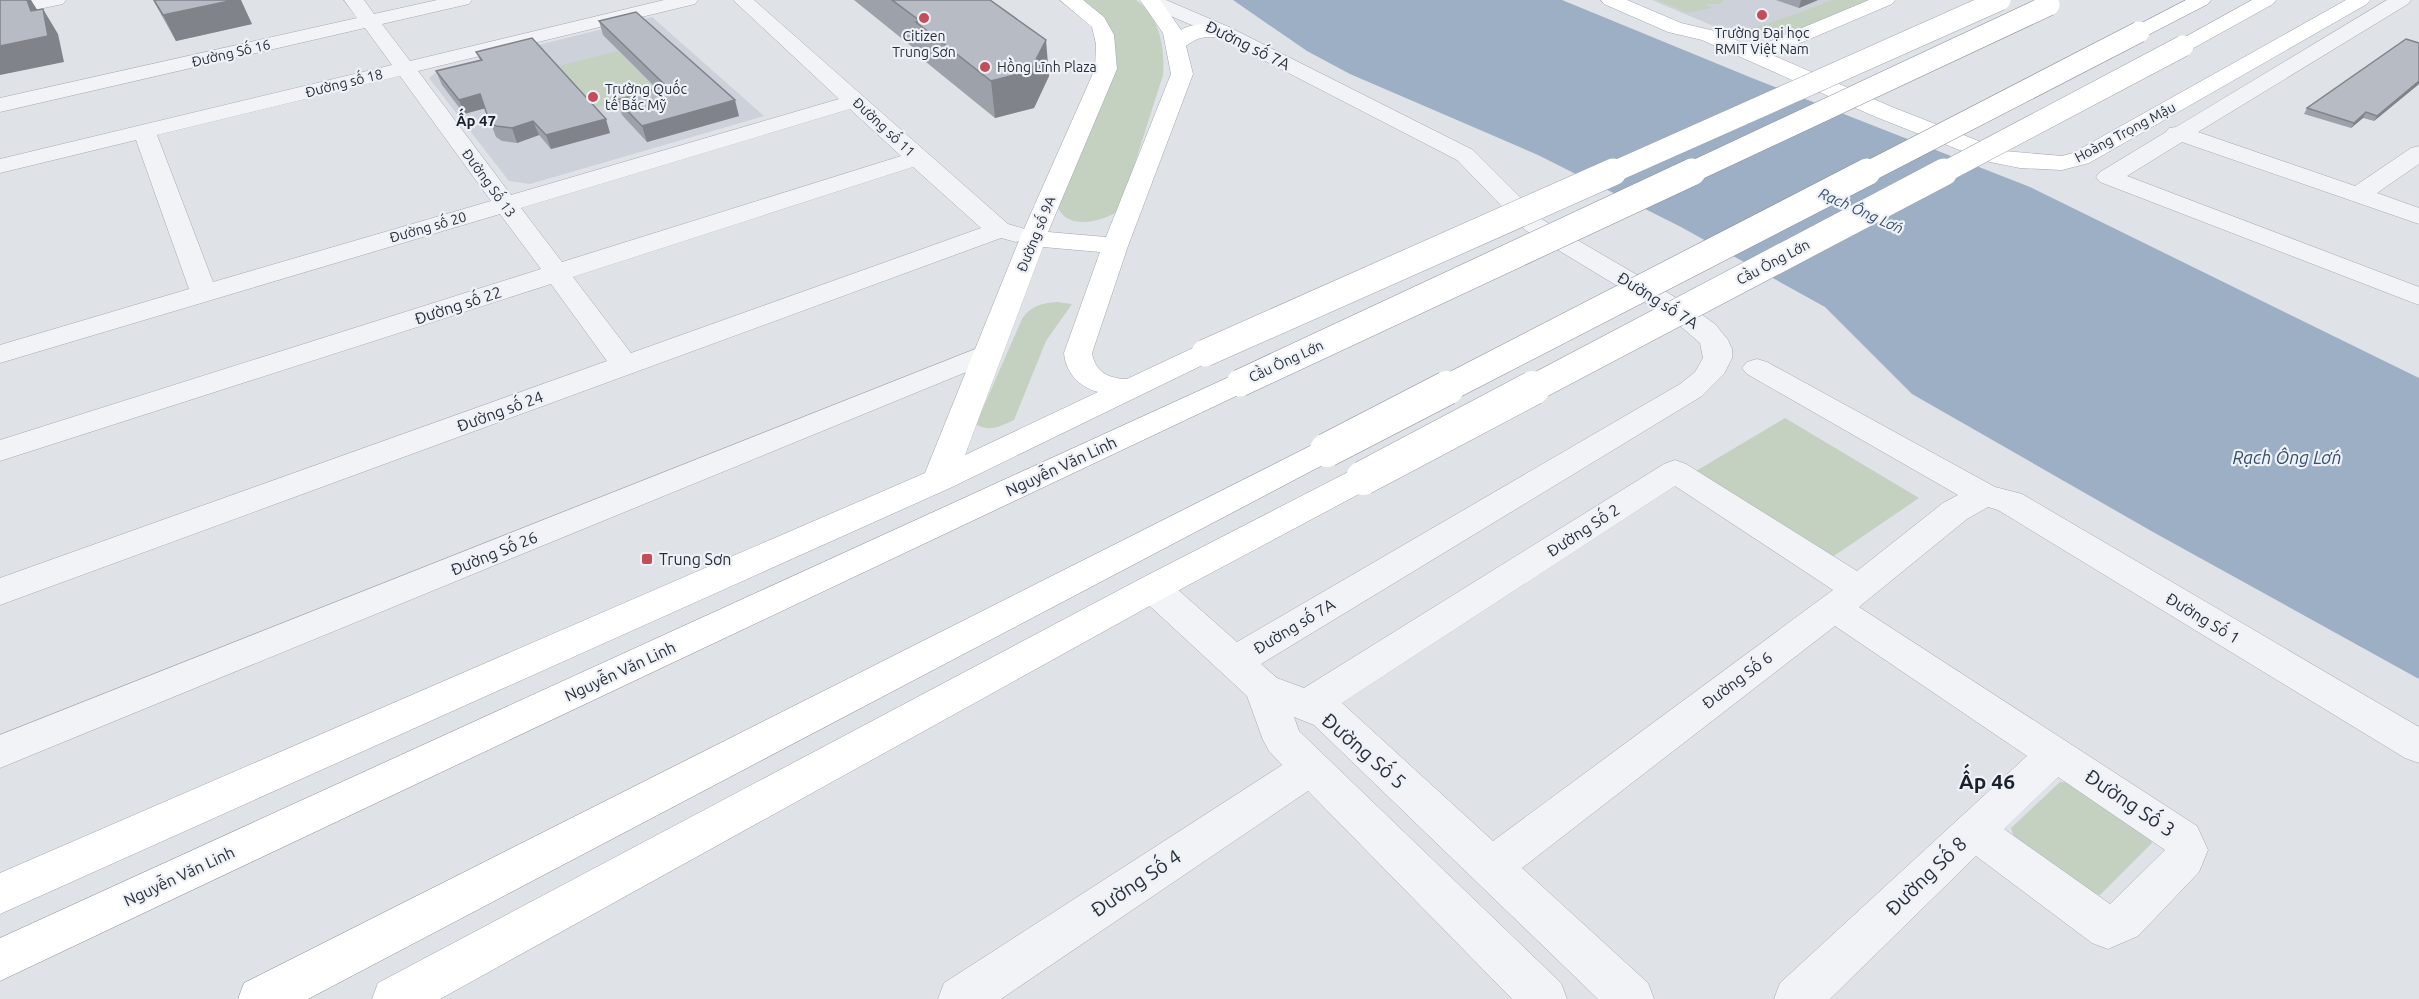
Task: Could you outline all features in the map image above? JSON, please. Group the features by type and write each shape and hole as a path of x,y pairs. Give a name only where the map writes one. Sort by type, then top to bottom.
{"main road":[{"name":"Đường số 9A","path":"939,480 1033,238 1106,69 1107,39 1098,20 1070,0"},
{"name":"Hoàng Trọng Mậu","path":"1611,0 1675,28 1708,35 1884,112 1998,157 2020,161 2062,163 2081,158 2360,0"},
{"name":"Hoàng Trọng Mậu","path":"1636,0 1690,22 1708,35"},
{"path":"1755,55 1885,0"},
{"path":"0,894 939,480 1205,353 2000,0"},
{"path":"261,999 2201,0"},
{"name":"Cầu Ông Lớn","path":"1153,588 2183,46 2266,0"},
{"path":"1130,388 1116,388 1102,384 1087,375 1077,363 1078,353 1115,246 1182,74 1173,33 1151,1"},
{"name":"Cầu Ông Lớn","path":"1240,383 2054,2"},
{"path":"1175,44 1193,31 1222,31"},
{"path":"1033,238 1115,246"},
{"name":"Nguyễn Văn Linh","path":"0,960 1240,383"},
{"path":"395,999 1153,588"}],"street":[{"path":"0,11 56,0"},
{"name":"Đường Số 13","path":"354,0 506,204 555,274 625,365"},
{"name":"Đường Số 16","path":"0,105 462,0"},
{"name":"Đường số 18","path":"0,166 688,0"},
{"name":"Đường số 11","path":"743,0 999,230 1033,238"},
{"path":"2401,0 2177,133 2108,177 2419,297"},
{"name":"Đường số 7A","path":"1151,1 1222,31 1465,155 1485,172 1534,225 1702,326 1714,340 1719,354 1716,368 1691,390 1248,675"},
{"name":"Đường số 20","path":"0,354 855,101"},
{"path":"144,131 204,293"},
{"path":"2177,133 2419,216"},
{"path":"2358,195 2419,153"},
{"name":"Đường số 22","path":"0,452 917,158"},
{"name":"Đường số 24","path":"0,592 999,230"},
{"name":"Đường Số 26","path":"0,752 988,353"},
{"name":"Đường Số 1","path":"1757,368 1984,495 2010,502 2419,747"},
{"name":"Đường Số 2","path":"1307,706 1675,471 1846,598"},
{"name":"Đường Số 6","path":"1491,867 1846,598 1955,511 1984,495"},
{"name":"Đường Số 5","path":"1153,588 1248,675 1307,706 1328,714 1631,999"},
{"name":"Đường Số 3","path":"1846,598 2056,753 2172,831 2182,839 2187,850 2184,859 2122,921 2108,929 1974,831"},
{"name":"Đường Số 5","path":"1248,675 1283,740 1544,999"},
{"name":"Đường Số 8","path":"1797,999 2056,753"},
{"name":"Đường Số 4","path":"961,999 1311,767"}],"shaded area":[{"name":"Trường Đại học RMIT Việt Nam","path":"1652,0 1872,0 1790,34 1767,35 1745,34 1718,28"},
{"name":"Trường Quốc tế Bắc Mỹ","path":"652,17 764,116 530,184 509,181 429,78 440,69"}],"green space":[{"path":"1079,0 1136,0 1151,15 1156,24 1163,54 1163,75 1120,210 1105,218 1087,222 1070,220 1058,208 1114,68 1115,44 1110,27 1105,20"},
{"path":"1658,0 1724,0 1720,4 1705,4 1712,8 1687,13"},
{"path":"1832,0 1869,0 1790,31 1773,34 1739,32 1791,16"},
{"path":"618,51 658,90 592,108 555,67"},
{"path":"1057,302 1072,304 1046,341 1014,420 990,428 976,424 1022,319 1037,306"},
{"path":"1785,418 1919,498 1825,562 1691,474"},
{"path":"2060,782 2076,783 2147,831 2152,843 2100,895 2086,892 2015,841 2011,828"}],"water":[{"name":"Rạch Ông Lớn","path":"1233,0 1562,0 1752,78 2030,187 2419,378 2419,679 2153,532 1912,394 1825,307 1681,227 1538,155 1350,74 1307,51"}],"building":[{"path":"0,0 27,0 31,11 43,9 48,36 0,46"},
{"path":"154,0 234,0 163,15"},
{"path":"892,0 990,0 1046,40 1030,71 991,81 916,22 920,21"},
{"path":"636,12 735,100 642,126 617,100 666,86 599,21"},
{"path":"532,38 606,119 546,135 533,121 512,128 496,126 490,123 480,94 459,100 436,71 482,60 476,52"},
{"path":"2406,39 2419,43 2419,81 2377,116 2366,112 2354,123 2307,108"}],"place":[{"name":"Trường Đại học RMIT Việt Nam","path":"1762,15"},
{"name":"Citizen Trung Sơn","path":"924,18"},
{"name":"Hồng Lĩnh Plaza","path":"985,67"},
{"name":"Trường Quốc tế Bắc Mỹ","path":"593,97"},
{"name":"Trung Sơn","path":"647,559"}],"district":[{"name":"Ấp 47","path":"476,121"},
{"name":"Ấp 46","path":"1987,782"}]}
